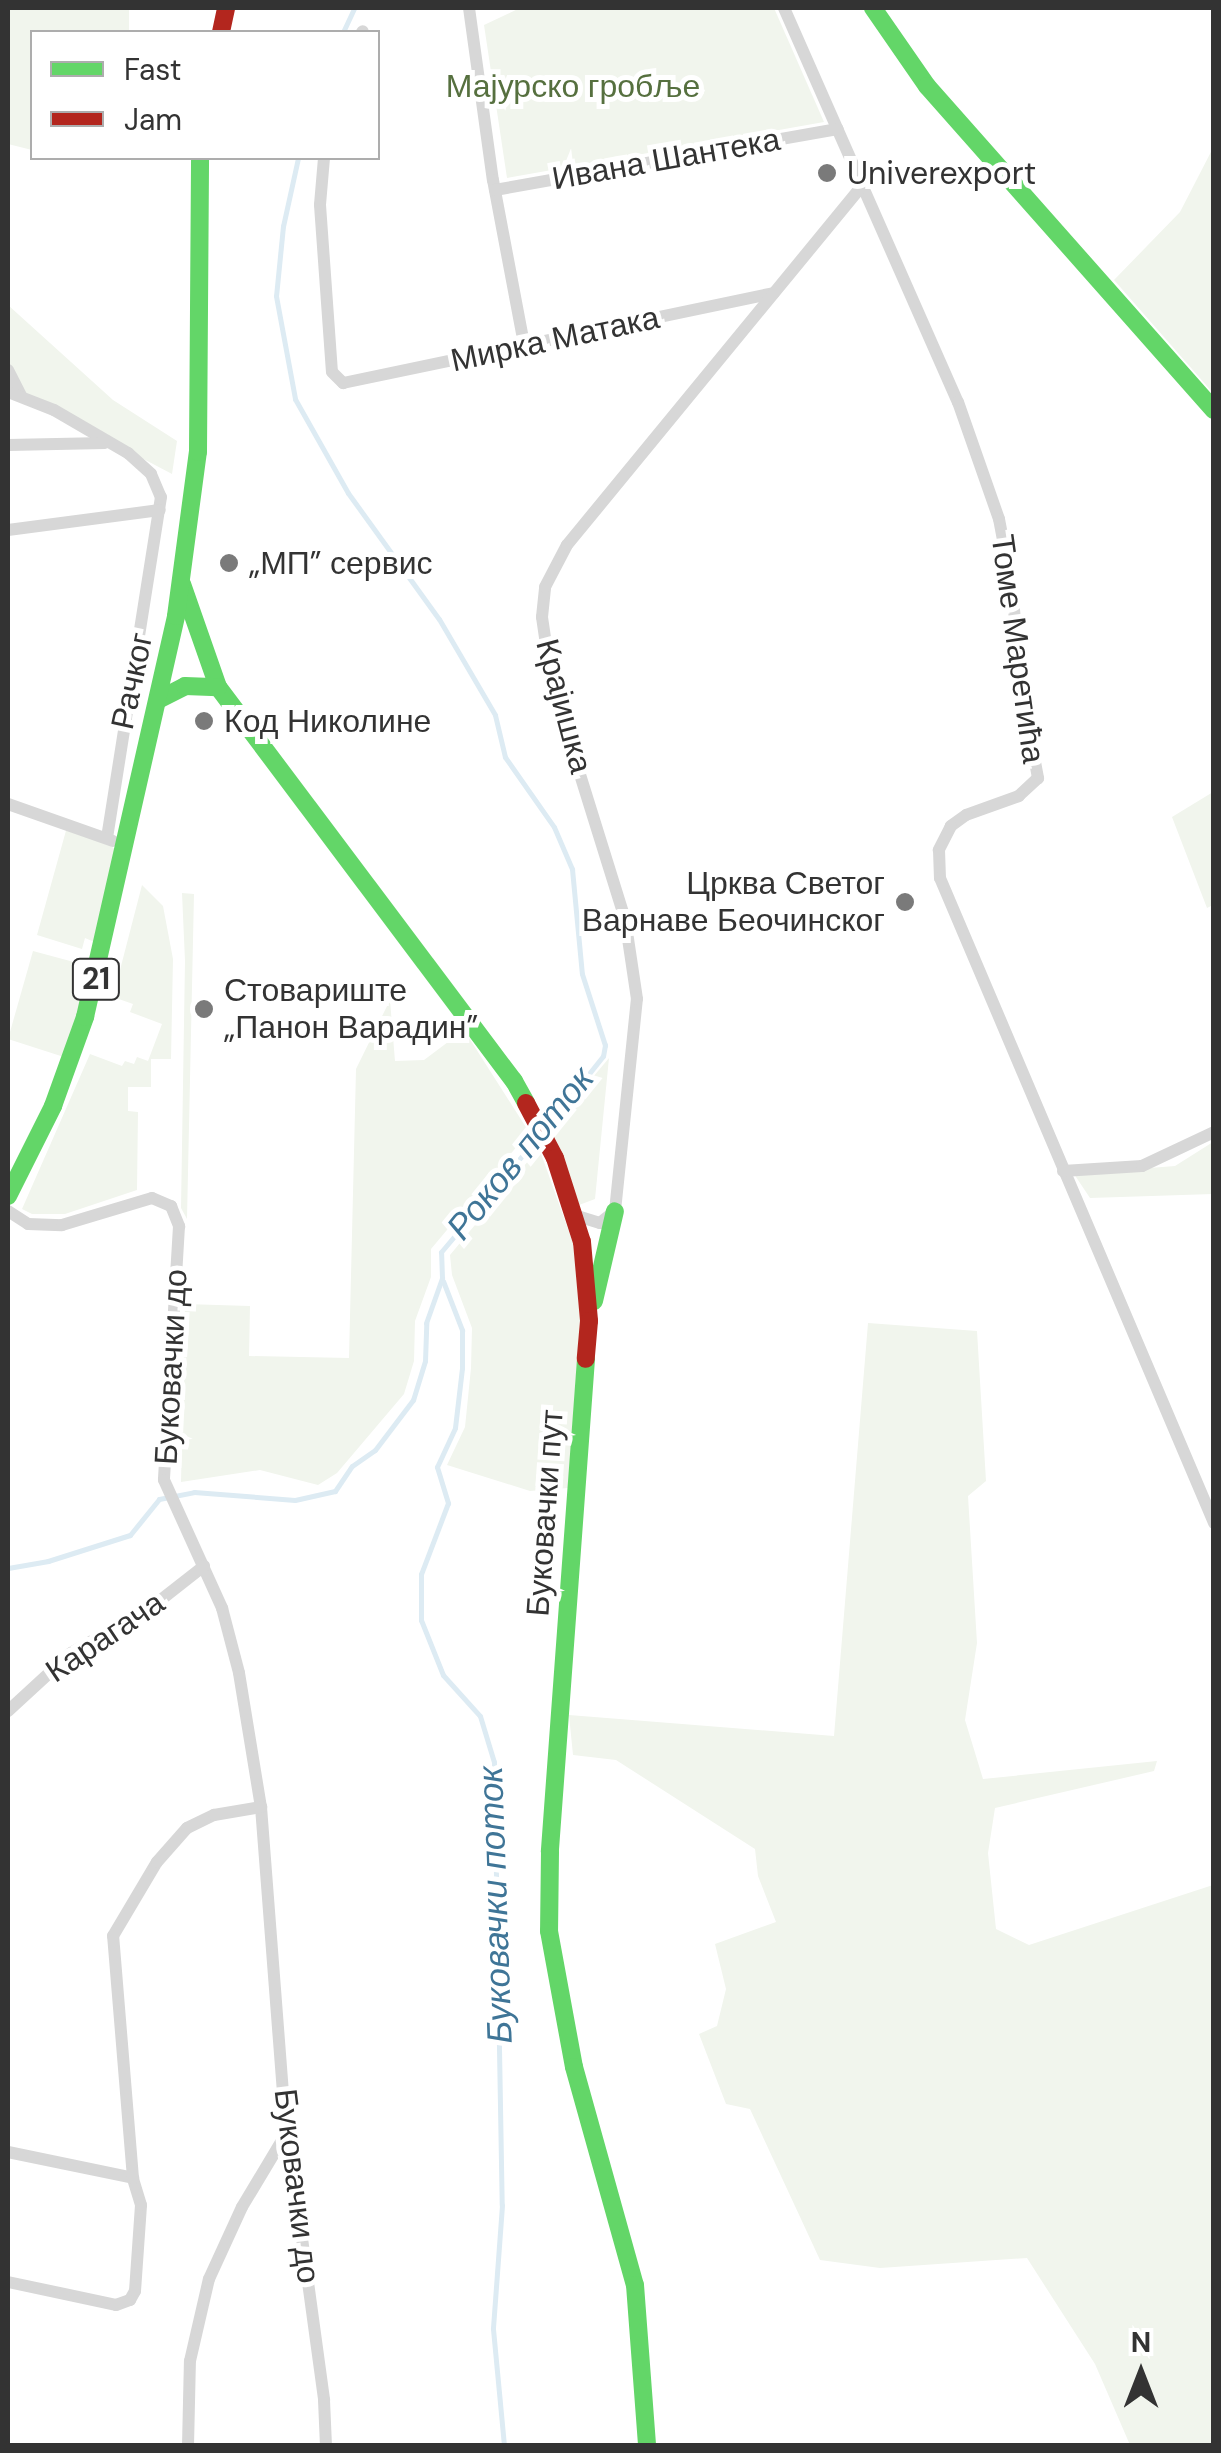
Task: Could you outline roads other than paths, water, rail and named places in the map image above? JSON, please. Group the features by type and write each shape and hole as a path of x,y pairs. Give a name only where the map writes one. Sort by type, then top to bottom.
{"street":[{"path":"469,8 495,190 524,344"},
{"name":"Томе Маретића","path":"784,8 954,392 999,519 1012,587 1021,687 1038,772 1031,788 1019,796 966,816 951,826 940,844 939,868 946,896 1214,1523"},
{"path":"873,8 927,86 1214,410"},
{"name":"Ивана Шантека","path":"495,190 838,129"},
{"name":"Рачког","path":"8,1196 68,1068 102,958 182,583 198,452 196,236 200,160"},
{"name":"Мирка Матака","path":"324,160 320,204 332,372 336,380 352,383 774,294"},
{"name":"Крајишка","path":"614,1210 636,1028 634,971 625,919 552,685 542,600 553,566 567,544 863,185"},
{"path":"8,370 14,394 108,443 151,474 161,498 107,838"},
{"path":"8,445 108,443"},
{"path":"8,530 160,510"},
{"name":"Буковачки пут","path":"182,583 218,688 490,1044 542,1132 574,1216 586,1268 589,1321 548,1931 566,2035 632,2268 640,2321 647,2446"},
{"path":"158,700 185,686 218,688"},
{"path":"8,804 126,848"},
{"path":"1063,1170 1142,1166 1214,1132"},
{"name":"Буковачки до","path":"8,1211 28,1224 62,1225 141,1199 164,1200 171,1206 179,1226 164,1480 172,1505 222,1608 239,1673 261,1807 287,2132 324,2400 326,2446"},
{"path":"574,1216 600,1222 614,1210"},
{"path":"589,1321 614,1210"},
{"name":"Карагача","path":"8,1710 71,1653 153,1606 204,1566"},
{"path":"8,2282 116,2305 130,2300 138,2266 141,2205 133,2178 113,1936 157,1862 187,1828 214,1814 261,1807"},
{"path":"188,2446 190,2361 209,2280 242,2207 287,2132"},
{"path":"8,2152 133,2178"}],"waterway":[{"name":"Роков поток","path":"344,30 354,8"},
{"name":"Роков поток","path":"298,160 283,226 276,296 295,399 348,493 439,619 495,715 505,757 554,827 572,869 582,974 605,1045 603,1056 545,1129"},
{"name":"Роков поток","path":"8,1568 48,1561 130,1535 159,1499 194,1492 295,1500 335,1491 352,1466 375,1450 413,1400 425,1361 426,1323 442,1278 441,1252 538,1137"},
{"name":"Буковачки поток","path":"443,1281 462,1330 462,1368 455,1428 437,1467 448,1503 421,1574 421,1620 443,1675 480,1716 494,1762 502,2205 493,2329 504,2446"}],"place":[{"name":"Univerexport","path":"827,173"},
{"name":"„МП” сервис","path":"229,563"},
{"name":"Код Николине","path":"204,721"},
{"name":"Црква Светог Варнаве Беочинског","path":"905,902"},
{"name":"Стовариште „Панон Варадин”","path":"204,1009"}],"park label":[{"name":"Мајурско гробље","path":"573,86"}]}
